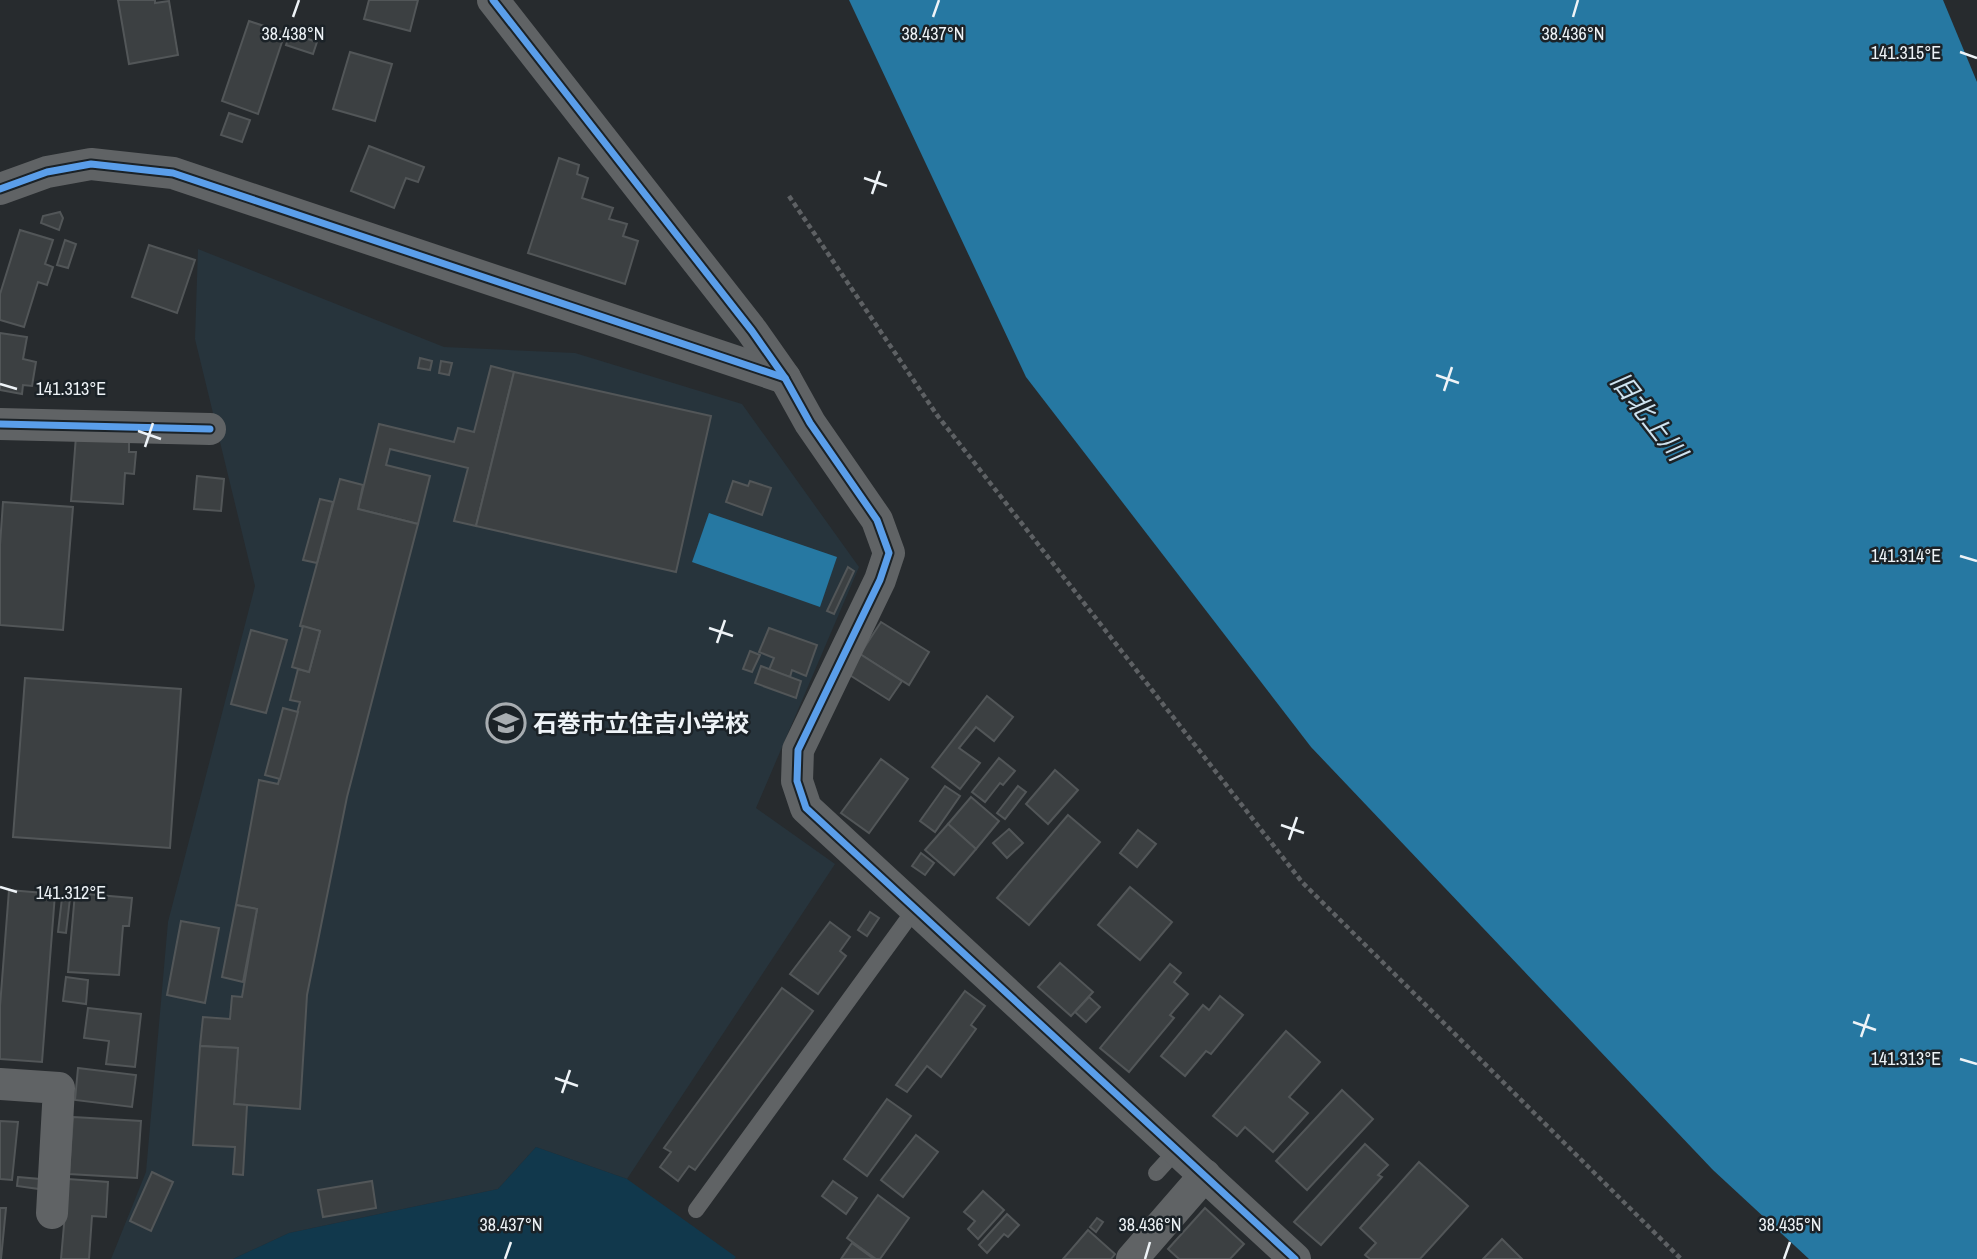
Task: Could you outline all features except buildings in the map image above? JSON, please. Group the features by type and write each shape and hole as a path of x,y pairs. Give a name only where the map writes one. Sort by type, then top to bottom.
{"street":[{"path":"492,0 752,331 810,423 877,520 889,553 880,580 798,750 797,781 806,808 1296,1259"},
{"path":"0,188 47,172 91,164 173,173 789,386"},
{"path":"0,424 210,429"},
{"path":"0,1084 59,1088 52,1213"},
{"path":"1132,1259 1205,1175"}],"lane":[{"path":"696,1210 915,909"},
{"path":"1156,1173 1177,1150"}],"path":[{"path":"789,197 936,415 1302,882 1681,1259"}],"shaded area":[{"name":"石巻市立住吉小学校","path":"198,249 444,347 575,353 742,404 859,567 756,808 835,864 627,1179 536,1147 498,1189 289,1233 233,1259 111,1259 146,1172 168,922 255,586 195,339"},
{"path":"536,1147 627,1179 736,1257 233,1259 289,1233 498,1189"}],"water":[{"name":"旧北上川","path":"849,0 1943,0 1977,82 1977,1259 1809,1259 1713,1170 1311,747 1026,377"},
{"path":"709,513 837,557 820,607 692,562"}],"cycle path":[{"path":"493,0 752,331 785,378 810,423 877,520 889,553 880,580 798,750 797,781 806,808 1295,1259"},
{"path":"0,189 47,172 91,164 173,173 785,378"},
{"path":"0,424 210,429"}],"place":[{"name":"石巻市立住吉小学校","path":"506,723"}]}
